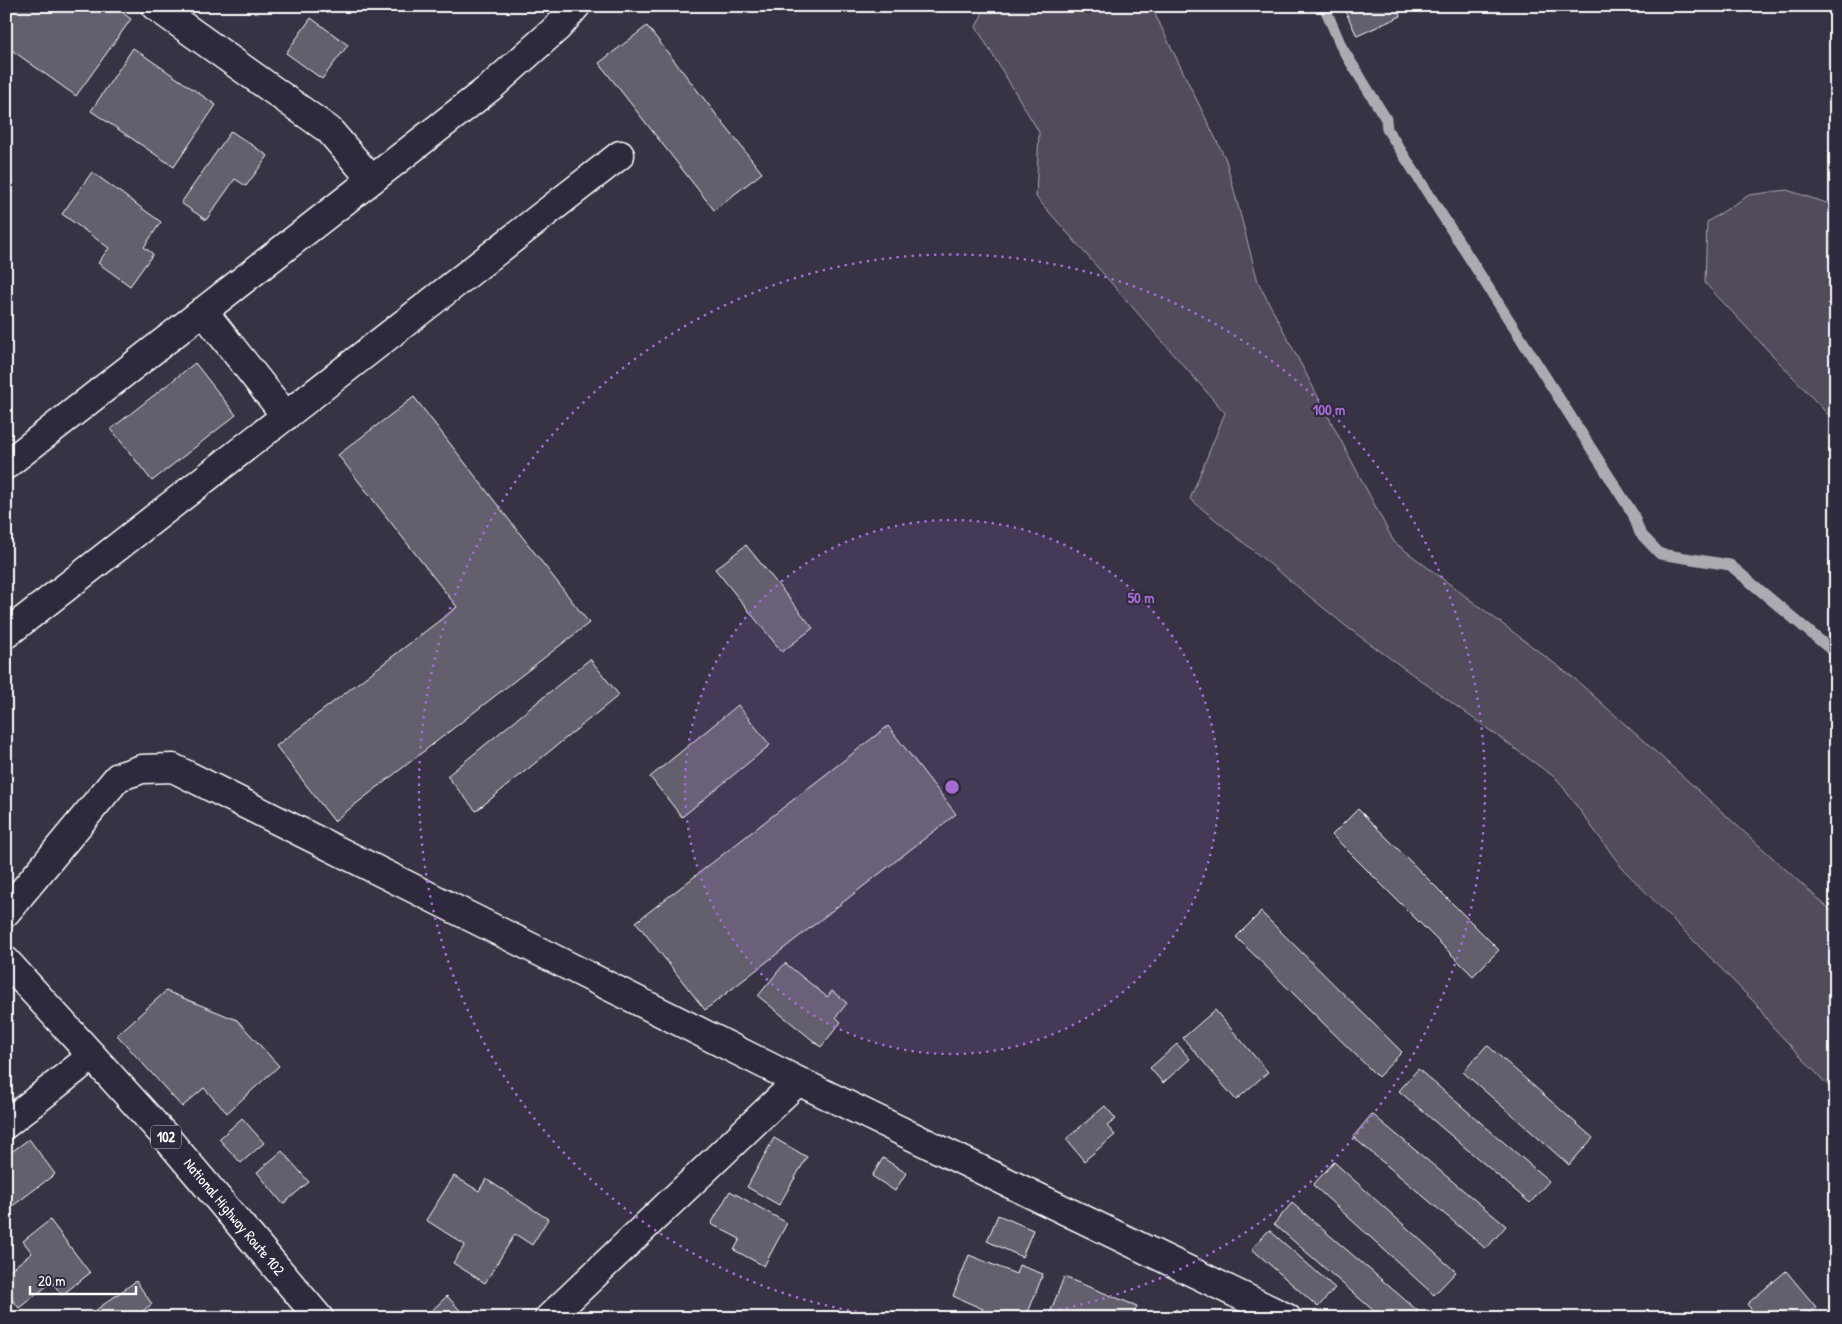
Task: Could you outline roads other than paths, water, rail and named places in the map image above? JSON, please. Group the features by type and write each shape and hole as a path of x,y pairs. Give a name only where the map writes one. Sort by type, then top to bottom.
{"main road":[{"path":"155,6 329,130 371,179"},
{"path":"6,465 492,86 558,27 576,6"},
{"path":"6,634 620,155"},
{"path":"203,311 286,416"},
{"path":"6,912 118,777 142,769 174,768 798,1081 1286,1318"},
{"name":"National Highway Route 102","path":"6,961 165,1136 319,1318"},
{"path":"6,1124 92,1056"},
{"path":"548,1318 798,1081"}],"waterway":[{"path":"1324,6 1342,48 1386,119 1387,129 1633,514 1640,533 1660,554 1730,565 1836,654"}]}
